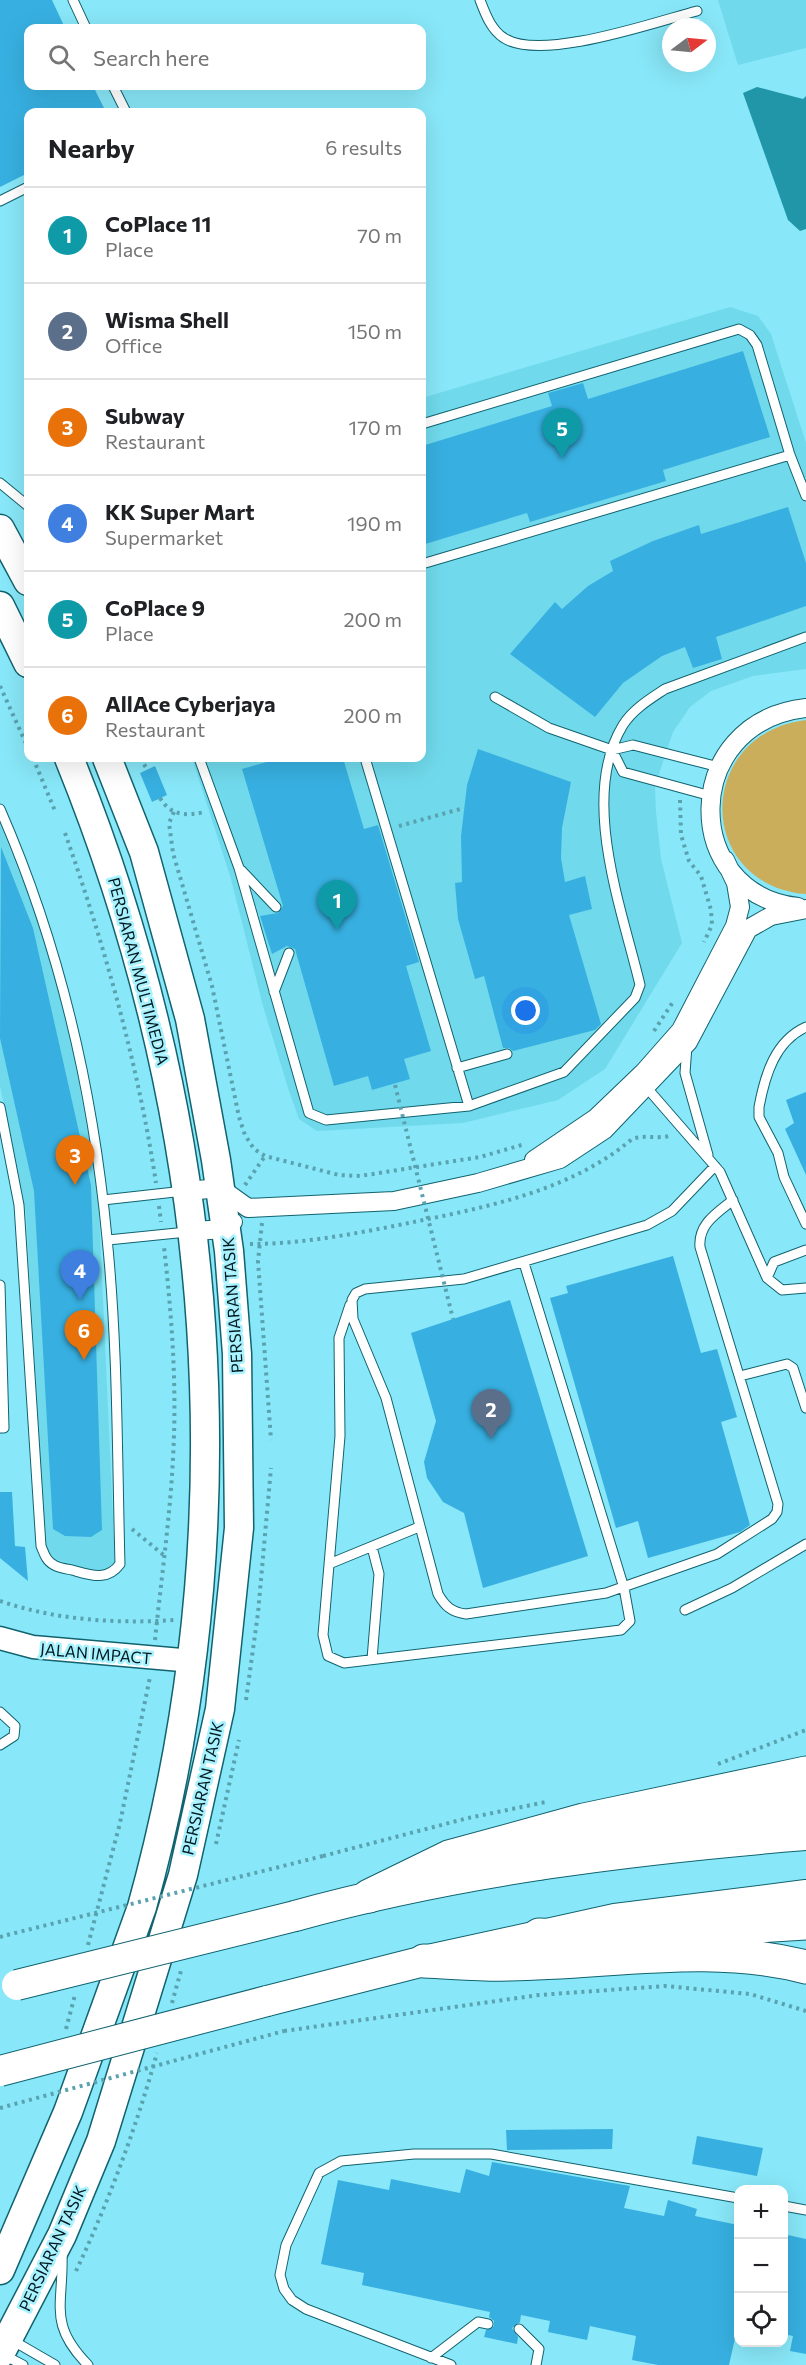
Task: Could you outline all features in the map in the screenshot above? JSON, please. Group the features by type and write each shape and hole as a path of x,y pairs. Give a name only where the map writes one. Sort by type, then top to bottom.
{"highway":[{"path":"369,1896 449,1857 584,1820 806,1773"},
{"path":"540,1863 599,1840 648,1829 806,1805"},
{"path":"8,1987 369,1896 540,1863 806,1835"},
{"path":"0,2071 424,1961 539,1935 615,1919 806,1895"},
{"path":"539,1935 618,1939 709,1929 806,1923"},
{"path":"424,1961 510,1964 713,1953 769,1957 806,1967"}],"main road":[{"path":"0,529 24,574"},
{"path":"0,606 24,655"},
{"name":"PERSIARAN MULTIMEDIA","path":"70,762 113,876 144,985 162,1052 187,1191"},
{"name":"PERSIARAN MULTIMEDIA","path":"109,762 144,852 190,1019 235,1198"},
{"name":"PERSIARAN TASIK","path":"0,2270 68,2112 142,1907 165,1818 193,1661 206,1483 200,1299 187,1191"},
{"name":"PERSIARAN TASIK","path":"2,2345 62,2235 101,2141 183,1875 220,1709 239,1527 237,1354 226,1229 235,1198"}],"street":[{"path":"646,1080 681,1030 735,926 740,907 739,894 714,836 711,796 719,767 740,736 754,725 770,716 806,708"},
{"path":"725,860 746,885 760,894 790,906 806,908"},
{"path":"187,1191 235,1198 394,1201 508,1173 554,1149 646,1080 687,1042 748,929 771,916 806,908"},
{"path":"193,1231 226,1229"},
{"name":"JALAN IMPACT","path":"0,1638 33,1647 193,1661"}],"lane":[{"path":"73,0 84,24"},
{"path":"480,0 492,26 503,38 518,44 540,46 569,44 697,11"},
{"path":"115,90 124,108"},
{"path":"0,201 24,190"},
{"path":"426,423 739,329 750,335 757,345 790,455 806,496"},
{"path":"426,563 790,455"},
{"path":"0,483 24,503"},
{"path":"201,762 239,868 309,1113 316,1118 326,1120 469,1106 564,1072 635,998 640,985 607,847 602,809 605,774 623,725 632,714 665,689 806,637"},
{"path":"495,697 549,728 612,750 633,745 719,767"},
{"path":"612,750 623,772 711,796"},
{"path":"366,762 469,1106"},
{"path":"0,809 44,921 68,999 93,1124 108,1240 120,1564 114,1572 95,1576 53,1565 46,1558 41,1546 34,1460 27,1290 19,1205 0,1107"},
{"path":"239,868 276,907"},
{"path":"274,992 289,953"},
{"path":"806,1027 785,1039 778,1048 759,1107 759,1117 778,1153 784,1177 806,1224"},
{"path":"687,1042 685,1074 709,1157"},
{"path":"457,1068 507,1054"},
{"path":"646,1080 715,1166 733,1200 767,1278 782,1290 806,1288"},
{"path":"524,1263 624,1588 631,1614 630,1621 621,1630 344,1663 328,1656 323,1635 340,1436 339,1338 356,1293 365,1289 464,1279 524,1263 660,1220 715,1166"},
{"path":"103,1200 187,1191"},
{"path":"352,1304 386,1398 419,1527 438,1594 444,1604 454,1612 466,1614 606,1593 717,1554 772,1519 777,1512 778,1504 700,1239 707,1221 733,1200"},
{"path":"108,1240 193,1231"},
{"path":"767,1278 774,1263 806,1250"},
{"path":"0,1285 4,1428 0,1428"},
{"path":"740,1376 787,1364 793,1368 806,1408"},
{"path":"329,1564 419,1527"},
{"path":"685,1610 732,1588 806,1544"},
{"path":"372,1547 379,1574 372,1659"},
{"path":"0,1712 15,1725 14,1736 0,1744"},
{"path":"451,2365 306,2309 292,2300 284,2289 280,2275 286,2245 319,2174 340,2161 414,2154 491,2154 734,2197"},
{"path":"788,2207 806,2210"},
{"path":"62,2235 61,2325 66,2341 88,2365"},
{"path":"431,2358 478,2322 488,2324"},
{"path":"519,2329 539,2349 536,2365"},
{"path":"2,2345 23,2365"},
{"path":"2,2345 55,2365"}],"path":[{"path":"0,686 24,739"},
{"path":"35,762 55,811"},
{"path":"143,762 147,769"},
{"path":"160,798 165,807 183,815 218,810"},
{"path":"387,830 464,808"},
{"path":"65,833 104,951 140,1094 157,1194 171,1305 174,1432 166,1557 154,1658"},
{"path":"395,1085 453,1320"},
{"path":"235,1198 266,1156"},
{"path":"260,1244 258,1262 271,1440"},
{"path":"118,1518 166,1557"},
{"path":"0,1601 31,1611 82,1619 158,1621 197,1618"},
{"path":"0,1937 323,1856"},
{"path":"0,2108 284,2031 539,1995 664,1986 750,1994 806,2011"}],"shaded area":[{"path":"718,0 806,0 806,48 738,65"},
{"path":"757,87 803,99 806,96 806,229 800,231 788,220 743,93"},
{"path":"730,307 758,316 771,334 806,443 806,669 753,676 711,691 690,707 673,732 655,786 656,812 661,859 682,943 605,1069 558,1100 463,1123 317,1131 299,1119 289,1091 263,1006 231,879 193,762 426,762 426,397"},
{"path":"806,720 806,894 770,885 743,865 728,839 722,809 728,779 743,752 769,731"},
{"path":"0,824 42,929 63,996 98,1189 115,1563 108,1571 94,1571 49,1557 45,1543 26,1214 0,1086"}],"building":[{"path":"0,0 52,0 63,24 24,24 24,90 95,90 104,108 24,108 24,175 0,187"},
{"path":"743,351 770,437 663,470 666,481 530,522 527,513 426,544 426,445 552,406 548,393 583,383 588,399"},
{"path":"788,507 806,563 806,606 716,637 722,659 693,668 685,647 662,656 623,683 595,717 510,654 555,602 562,609 588,586 613,571 610,561 653,541 699,525 701,534"},
{"path":"478,749 571,782 562,828 561,858 565,882 585,876 592,909 569,915 601,1024 595,1030 513,1051 503,1048 484,976 475,979 458,919 455,883 462,882 461,836 467,785"},
{"path":"267,762 344,762 364,829 378,825 419,962 406,966 431,1051 404,1059 410,1079 372,1090 368,1076 334,1086 295,949 287,946 272,954 260,916 278,913 283,906 242,769"},
{"path":"155,766 167,795 152,802 140,773"},
{"path":"1,847 33,928 91,1185 102,1530 91,1537 65,1536 53,1529 34,1191 0,1038"},
{"path":"806,1092 806,1175 785,1129 794,1123 786,1100"},
{"path":"673,1256 701,1353 717,1349 737,1417 721,1422 750,1525 740,1532 648,1558 638,1521 616,1528 550,1298 568,1293 566,1286"},
{"path":"510,1300 588,1556 483,1588 464,1513 443,1502 427,1478 424,1462 436,1421 411,1333"},
{"path":"0,1492 12,1492 15,1546 25,1547 28,1581 0,1558"},
{"path":"613,2129 612,2149 507,2150 506,2130"},
{"path":"697,2136 763,2148 757,2176 692,2164"},
{"path":"492,2162 630,2186 624,2208 664,2216 668,2200 697,2209 695,2216 734,2224 734,2343 729,2365 658,2365 632,2360 636,2336 590,2326 587,2340 548,2332 550,2321 521,2315 520,2322 512,2328 518,2337 517,2344 484,2337 486,2330 494,2326 494,2321 489,2317 490,2312 362,2285 364,2273 321,2264 338,2180 389,2190 391,2179 460,2193 466,2169 489,2176"},
{"path":"788,2235 806,2239 806,2354 790,2351 793,2336 788,2335"}],"place":[{"name":"CoPlace 9","path":"562,458"},
{"name":"CoPlace 11","path":"337,930"},
{"name":"Subway","path":"75,1185"},
{"name":"KK Super Mart","path":"80,1300"},
{"name":"AllAce Cyberjaya","path":"84,1360"},
{"name":"Wisma Shell","path":"491,1439"}]}
